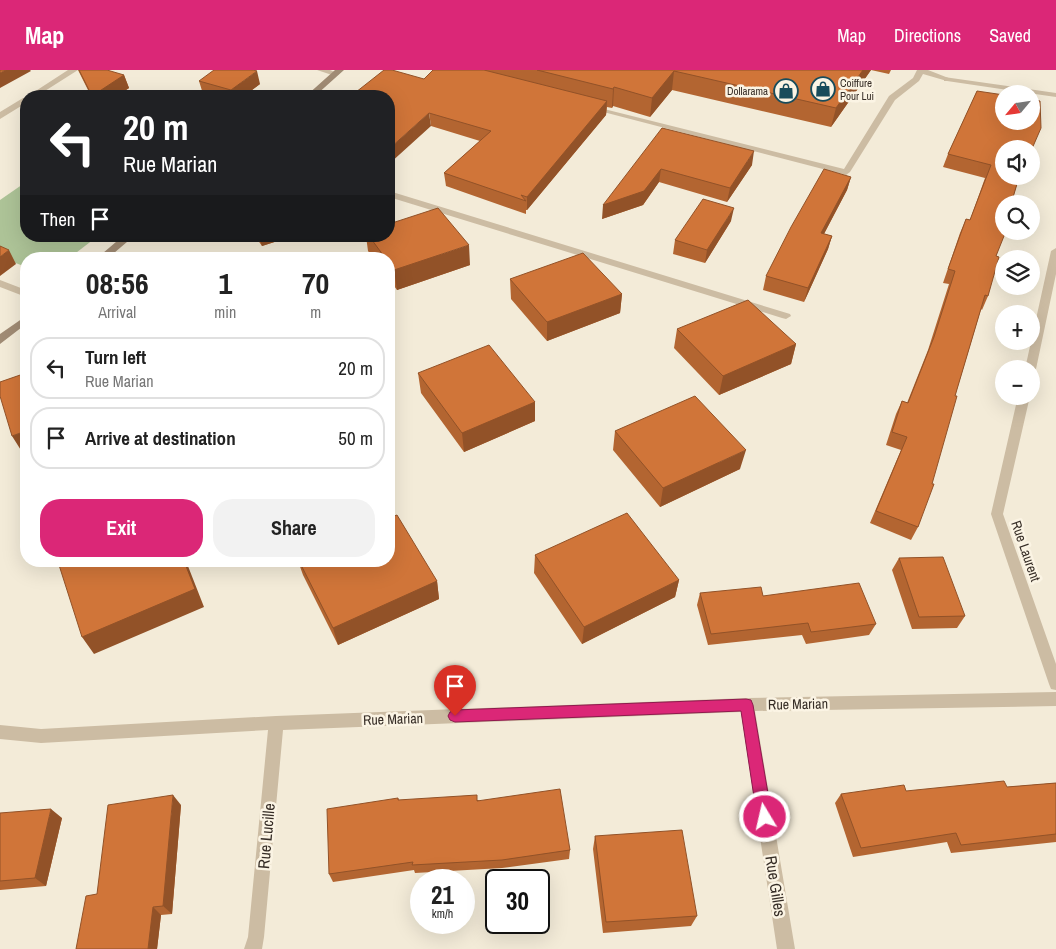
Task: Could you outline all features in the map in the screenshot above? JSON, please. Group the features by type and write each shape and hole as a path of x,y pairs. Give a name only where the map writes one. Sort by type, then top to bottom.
{"street":[{"path":"42,90 74,70"},
{"path":"321,70 338,72"},
{"path":"584,106 846,172 892,98 916,79 921,70 932,76 1056,95"},
{"path":"317,90 338,72"},
{"path":"0,116 20,104"},
{"path":"395,196 786,316"},
{"path":"110,252 122,242"},
{"path":"1032,360 1056,251"},
{"path":"0,283 20,291"},
{"path":"0,340 20,324"},
{"name":"Rue Laurent","path":"1022,405 997,514 1056,684"},
{"name":"Rue Marian","path":"0,732 41,736 276,723 746,705 1056,699"},
{"name":"Rue Gilles","path":"746,705 786,949"},
{"name":"Rue Lucille","path":"253,949 256,936 276,723"}],"green space":[{"path":"20,186 20,242 90,242 77,252 20,252 20,265 0,257 0,200"}],"building":[{"path":"79,70 107,70 124,75 101,90 89,90"},
{"path":"214,70 257,71 231,90 199,81"},
{"path":"384,70 392,70 424,79 433,70 484,70 607,101 527,197 521,195 526,201 444,173 491,131 429,113 395,144 395,90 359,90"},
{"path":"537,70 863,70 836,108 674,71 652,98 614,87 613,89"},
{"path":"977,91 995,94 995,130 1040,130 1040,101 1041,128 1036,140 995,140 995,185 1017,185 1014,195 995,195 995,240 1002,240 998,250 995,250 995,271 988,296 985,295 955,396 957,396 932,484 934,484 918,527 876,511 907,437 892,432 902,401 908,403 934,337 955,271 948,269 966,219 970,220 991,165 948,154"},
{"path":"662,128 754,151 730,188 661,169 644,191 603,205"},
{"path":"824,169 851,177 821,233 832,236 808,288 766,276 791,227"},
{"path":"703,199 734,208 707,250 675,240"},
{"path":"438,208 469,245 395,270 395,252 381,252 373,242 395,242 395,222"},
{"path":"0,246 9,250 0,257"},
{"path":"583,253 622,294 547,322 510,279"},
{"path":"748,300 796,344 723,376 677,329"},
{"path":"489,345 535,402 462,433 418,373"},
{"path":"20,375 20,433 12,436 0,396 0,382"},
{"path":"695,396 746,450 663,488 615,431"},
{"path":"627,513 679,580 584,627 535,555"},
{"path":"397,515 437,581 333,628 302,567 395,567 395,516"},
{"path":"943,557 965,616 919,617 899,558"},
{"path":"60,567 186,567 195,589 82,637"},
{"path":"859,583 876,624 811,632 808,623 711,634 700,593 761,587 763,596"},
{"path":"1004,781 1007,787 1056,783 1056,834 961,845 956,833 861,848 841,794 904,785 906,791"},
{"path":"560,789 570,850 502,860 412,865 413,862 329,874 327,809 398,798 398,800 477,795 477,801"},
{"path":"173,795 163,906 153,907 148,949 76,949 86,896 97,894 108,805"},
{"path":"51,809 35,878 0,881 0,813"},
{"path":"682,830 697,916 606,922 595,836"}],"place":[{"name":"Coiffure Pour Lui","path":"823,89"},
{"name":"Dollarama","path":"786,91"}],"route":[{"path":"455,716 746,705 765,817"}]}
